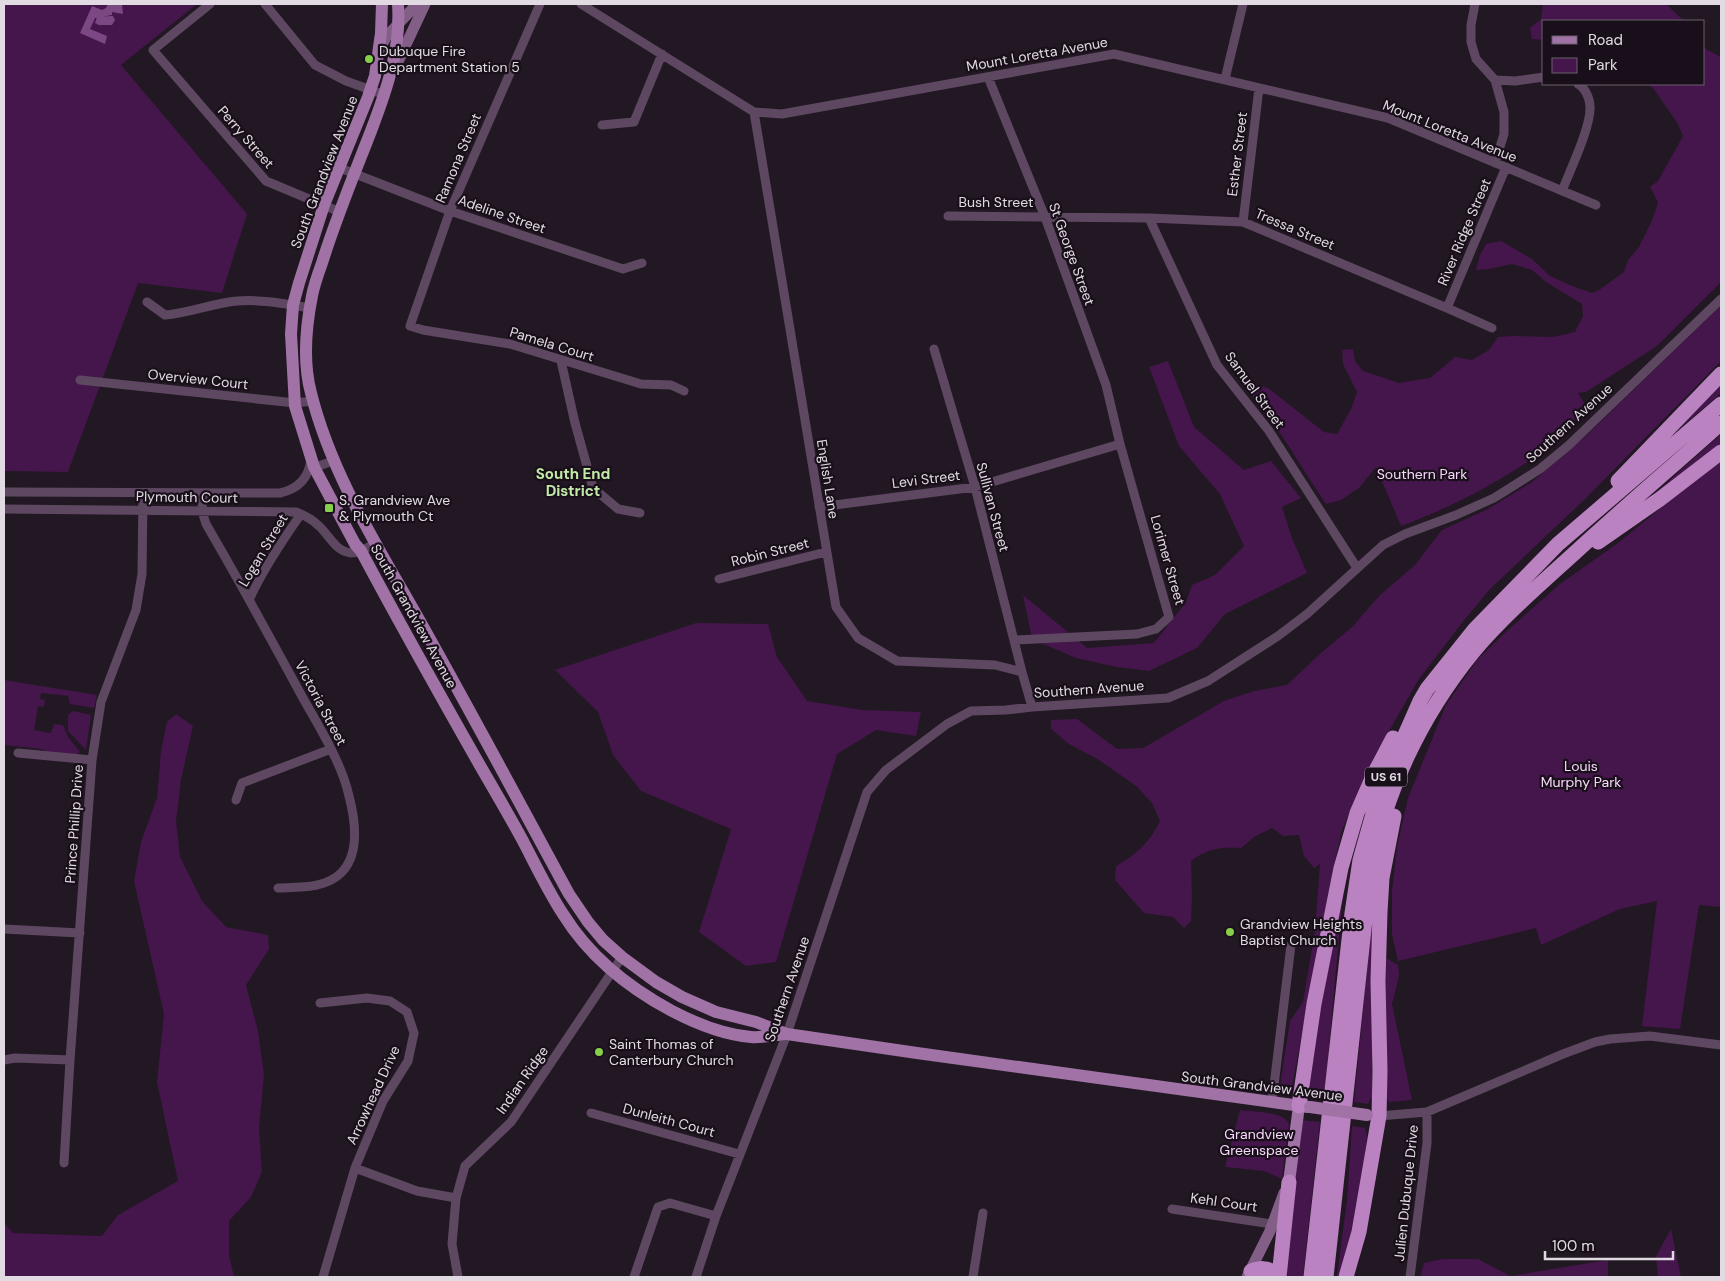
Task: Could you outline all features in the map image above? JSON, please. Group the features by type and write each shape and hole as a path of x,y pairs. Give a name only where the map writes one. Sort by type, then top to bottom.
{"highway":[{"path":"1558,544 1721,374"},
{"name":"US 61","path":"1311,1277 1351,923 1360,860 1378,796 1420,701 1440,672 1475,629 1558,544 1721,404"},
{"name":"US 61","path":"1326,1277 1366,903 1372,861 1394,789 1426,720 1474,652 1544,581 1721,423"},
{"path":"1544,581 1660,499 1721,452"},
{"path":"1304,1107 1314,1004 1336,890 1351,832 1374,774 1413,705 1420,701"},
{"path":"1346,1277 1359,1232 1380,1071 1378,981 1382,878 1395,811 1402,787 1420,746 1426,720"},
{"path":"1278,1277 1289,1182"},
{"path":"1249,1274 1266,1268 1278,1277"}],"main road":[{"name":"South Grandview Avenue","path":"382,4 379,50 370,90 324,205 299,283 294,305 291,334 295,403 312,464 358,552 564,916 594,953 612,970 652,1000 704,1025 752,1037 787,1034"},
{"name":"South Grandview Avenue","path":"398,4 396,55 391,77 330,237 312,295 307,354 310,392 323,437 346,490 569,894 593,928 622,957 682,998 716,1012 756,1022 787,1034 917,1054 1373,1115"},
{"path":"410,4 416,4"},
{"path":"379,50 383,41 416,4"},
{"path":"391,77 425,4"},
{"path":"521,837 534,830"},
{"path":"1249,1274 1289,1182 1304,1107"}],"street":[{"name":"Perry Street","path":"210,4 153,50 266,181 340,212"},
{"path":"265,4 315,65 325,72 385,95"},
{"name":"Ramona Street","path":"410,326 450,211 540,4"},
{"name":"Mount Loretta Avenue","path":"581,4 754,112 782,114 1114,54 1388,118 1596,205"},
{"path":"1225,79 1243,4"},
{"name":"River Ridge Street","path":"1475,4 1471,25 1471,42 1476,59 1495,80 1504,112 1505,124 1502,144 1495,163"},
{"path":"602,125 634,122 662,54"},
{"name":"St George Street","path":"988,77 1045,217 1106,385 1120,444"},
{"path":"1495,80 1515,81 1542,77"},
{"path":"1562,191 1588,122 1591,106 1588,94 1579,85"},
{"name":"Esther Street","path":"1243,222 1258,88"},
{"name":"English Lane","path":"754,112 836,607 858,638 896,661 995,664 1022,672"},
{"name":"River Ridge Street","path":"1447,308 1506,167"},
{"name":"Adeline Street","path":"340,168 450,211 623,269 642,264"},
{"name":"Bush Street","path":"948,216 1045,217"},
{"name":"Tressa Street","path":"1045,217 1149,218 1243,222 1492,328"},
{"name":"Samuel Street","path":"1149,218 1217,365 1269,431 1357,568"},
{"name":"Southern Avenue","path":"696,1277 739,1154 787,1034 867,792 886,770 947,724 971,711 1168,698 1208,681 1278,636 1307,614 1383,545 1405,534 1456,515 1494,498 1540,469 1569,445 1721,299"},
{"path":"147,302 165,315 180,314 237,301 267,301 310,308"},
{"name":"Pamela Court","path":"410,326 423,330 510,344 641,384 671,385 684,391"},
{"name":"Sullivan Street","path":"934,349 974,487 1022,672"},
{"path":"561,361 575,423 593,488 618,509 640,513"},
{"name":"Overview Court","path":"80,380 295,403 313,401"},
{"name":"Levi Street","path":"819,507 974,487 1120,444"},
{"name":"Lorimer Street","path":"1014,640 1137,634 1156,629 1169,616 1120,444"},
{"path":"312,464 333,461"},
{"name":"Plymouth Court","path":"4,492 280,493 291,491 300,485 312,464"},
{"name":"Prince Phillip Drive","path":"64,1163 92,760 101,702 136,610 142,574 143,494"},
{"name":"Victoria Street","path":"203,494 202,511 206,524 250,600 331,749 349,794 354,828 354,844 352,856 342,872 333,880 313,886 278,888"},
{"path":"260,494 260,512"},
{"name":"Plymouth Court","path":"4,509 296,512 301,514"},
{"path":"182,511 192,514 206,524"},
{"path":"301,514 320,527 335,546 352,554 376,543"},
{"name":"Logan Street","path":"250,600 263,572 291,526 301,514"},
{"name":"Robin Street","path":"719,579 826,552"},
{"path":"1022,672 1032,707"},
{"path":"236,800 242,783 331,749"},
{"path":"18,753 92,760"},
{"path":"4,929 80,933"},
{"path":"1272,1102 1291,944"},
{"name":"Indian Ridge","path":"458,1277 452,1244 456,1198 465,1166 510,1122 622,957"},
{"name":"Arrowhead Drive","path":"320,1003 367,998 390,1001 407,1012 414,1033 408,1060 383,1101 355,1168 323,1277"},
{"name":"South Grandview Avenue","path":"1373,1115 1427,1112 1563,1054 1602,1040 1650,1036 1721,1045"},
{"path":"4,1060 15,1058 70,1060"},
{"name":"Julien Dubuque Drive","path":"1410,1277 1427,1143 1427,1112"},
{"name":"Dunleith Court","path":"591,1113 739,1154"},
{"path":"355,1168 418,1191 456,1198"},
{"path":"634,1277 658,1207 670,1203 716,1216"},
{"name":"Kehl Court","path":"1172,1208 1272,1224"},
{"path":"973,1277 983,1213"}],"green space":[{"path":"4,4 197,4 121,65 247,214 222,293 138,283 68,472 4,471"},
{"path":"1543,4 1666,4 1683,20 1542,20 1542,40 1532,39 1530,28 1541,19"},
{"name":"Southern Park","path":"1705,49 1721,57 1721,282 1657,346 1586,392 1578,393 1587,408 1533,458 1486,487 1452,505 1401,526 1376,467 1359,488 1341,500 1326,504 1249,389 1254,384 1268,388 1324,432 1337,434 1351,409 1357,392 1343,364 1342,350 1353,349 1355,361 1363,371 1399,383 1430,378 1455,357 1472,360 1489,350 1498,337 1553,337 1575,332 1583,316 1582,304 1546,282 1532,270 1512,264 1476,270 1480,255 1486,244 1501,241 1532,259 1550,276 1592,293 1624,272 1628,260 1639,247 1653,218 1658,202 1650,187 1658,181 1683,136 1678,124 1653,88 1648,85 1705,85"},
{"path":"1721,305 1721,361 1584,500 1491,588 1419,679 1374,757 1342,830 1291,1092 1279,1092 1290,1021 1303,1002 1315,931 1320,864 1314,868 1304,856 1299,835 1283,836 1272,828 1254,837 1241,848 1214,849 1191,861 1191,921 1184,928 1173,917 1144,913 1115,880 1116,866 1142,847 1156,829 1160,821 1152,803 1136,786 1099,760 1069,744 1051,729 1051,720 1077,719 1117,749 1143,748 1224,701 1254,691 1287,685 1352,627 1380,595 1415,565 1442,530 1488,509 1532,482 1588,434"},
{"path":"1168,361 1194,427 1244,470 1271,461 1301,498 1282,507 1292,538 1307,573 1225,614 1197,648 1149,671 1117,667 1076,658 1032,639 1023,595 1087,648 1154,643 1186,602 1192,585 1215,575 1244,546 1220,494 1179,446 1149,367"},
{"path":"1721,384 1721,393 1678,430"},
{"path":"1721,434 1721,444 1663,489 1661,488"},
{"name":"Louis Murphy Park","path":"1721,459 1721,907 1699,905 1680,1029 1642,1026 1657,901 1620,909 1541,945 1536,928 1398,961 1392,934 1392,891 1397,847 1408,798 1446,705 1478,659 1508,630 1560,584 1618,543"},
{"path":"696,623 768,624 777,657 807,701 862,710 921,712 916,736 876,730 837,754 776,962 746,966 699,932 731,829 641,791 613,755 598,712 555,670"},
{"path":"4,680 97,695 94,708 70,704 68,696 41,693 40,699 45,700 44,707 38,706 34,730 51,733 54,724 63,725 68,737 80,752 75,756 49,753 42,749 4,745"},
{"path":"73,711 91,715 86,750 68,731 68,715"},
{"path":"176,714 193,726 181,780 176,821 180,857 202,901 226,927 268,935 269,949 246,985 258,1031 264,1075 259,1128 262,1172 251,1197 229,1221 229,1255 234,1277 4,1277 4,1223 13,1233 102,1236 118,1215 178,1181 157,1082 164,1014 134,881 141,842 157,798 161,751 167,722"},
{"path":"1344,883 1326,1098 1312,1097 1305,1092"},
{"path":"1371,930 1373,930 1372,1096 1368,1104 1354,1102"},
{"path":"1386,958 1398,965 1399,976 1392,1004 1412,1100 1389,1102 1385,1095"},
{"name":"Grandview Greenspace","path":"1240,1110 1275,1114 1286,1120 1289,1124 1282,1179 1264,1171 1225,1167"},
{"path":"1301,1120 1320,1122 1303,1277 1284,1277"},
{"path":"1352,1126 1365,1128 1367,1137 1360,1204 1341,1277 1337,1277 1347,1200"},
{"path":"1671,1229 1681,1277 1658,1277 1656,1256"},
{"path":"1443,1259 1478,1259 1510,1276 1608,1260 1608,1277 1420,1277 1424,1263"}],"shaded area":[{"path":"108,4 122,4 123,14 112,12 112,15 95,18 90,29 107,36 105,44 80,33 92,6 102,10"},
{"path":"113,16 115,20 112,25 99,25 95,23 97,17"}],"place":[{"name":"Dubuque Fire Department Station 5","path":"369,59"},
{"name":"S. Grandview Ave & Plymouth Ct","path":"329,508"},
{"name":"Grandview Heights Baptist Church","path":"1230,932"},
{"name":"Saint Thomas of Canterbury Church","path":"599,1052"}],"district":[{"name":"South End District","path":"573,482"}]}
